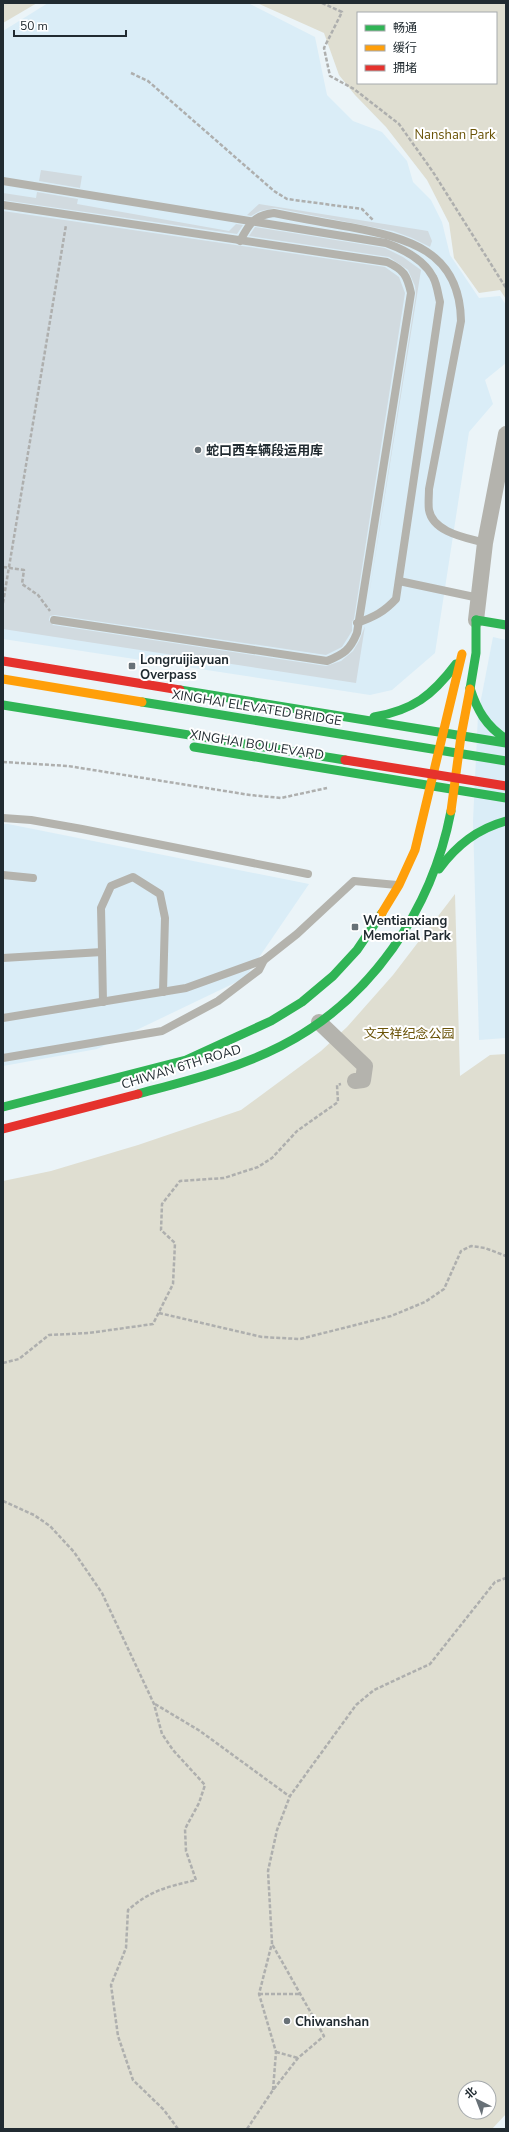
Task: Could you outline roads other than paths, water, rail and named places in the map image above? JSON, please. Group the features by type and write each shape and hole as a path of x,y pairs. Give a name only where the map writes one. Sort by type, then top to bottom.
{"street":[{"path":"506,434 485,543 476,620 506,626"},
{"name":"CHIWAN 6TH ROAD","path":"3,1108 186,1060 271,1021 302,1002 333,976 357,950 399,885 415,850 465,640 476,620"},
{"name":"CHIWAN 6TH ROAD","path":"3,1129 184,1082 229,1068 300,1036 320,1022 358,990 387,956 412,917 428,883 446,832 455,790 461,736 478,639 476,620"},
{"path":"357,720 402,712 418,704 444,682 462,656"},
{"path":"3,661 357,720 506,743"},
{"name":"XINGHAI ELEVATED BRIDGE","path":"3,679 506,761"},
{"path":"470,687 475,704 487,725 506,739"},
{"path":"3,705 506,786"},
{"name":"XINGHAI BOULEVARD","path":"181,744 506,798"},
{"path":"428,883 461,842 488,826 506,821"},
{"path":"320,1022 366,1066 363,1080 356,1082"}],"lane":[{"path":"3,181 374,241 403,249 417,259 433,277 440,302 396,599 387,609 376,616 357,623"},
{"path":"3,204 67,215 387,262 398,268 408,278 411,293 357,633 352,646 342,656 327,661 54,620"},
{"path":"240,241 249,225 262,214 274,213 393,235 430,253 447,272 461,303 461,321 429,489 429,512 436,522 446,530 485,543"},
{"path":"399,581 479,598"},
{"path":"3,818 31,820 82,829 308,874"},
{"path":"3,876 33,878"},
{"path":"103,1002 101,908 111,886 133,877 160,894 165,918 163,992"},
{"path":"3,1018 186,988 264,960 297,934 354,882 399,885"},
{"path":"3,958 102,952"},
{"path":"3,1058 162,1031 218,1001 259,970 264,960"}],"place":[{"name":"蛇口西车辆段运用库","path":"198,450"},
{"name":"Longruijiayuan Overpass","path":"132,666"},
{"name":"Wentianxiang Memorial Park","path":"355,927"},
{"name":"Chiwanshan","path":"287,2021"}],"park label":[{"name":"Nanshan Park","path":"455,134"},
{"name":"文天祥纪念公园","path":"409,1033"}]}
